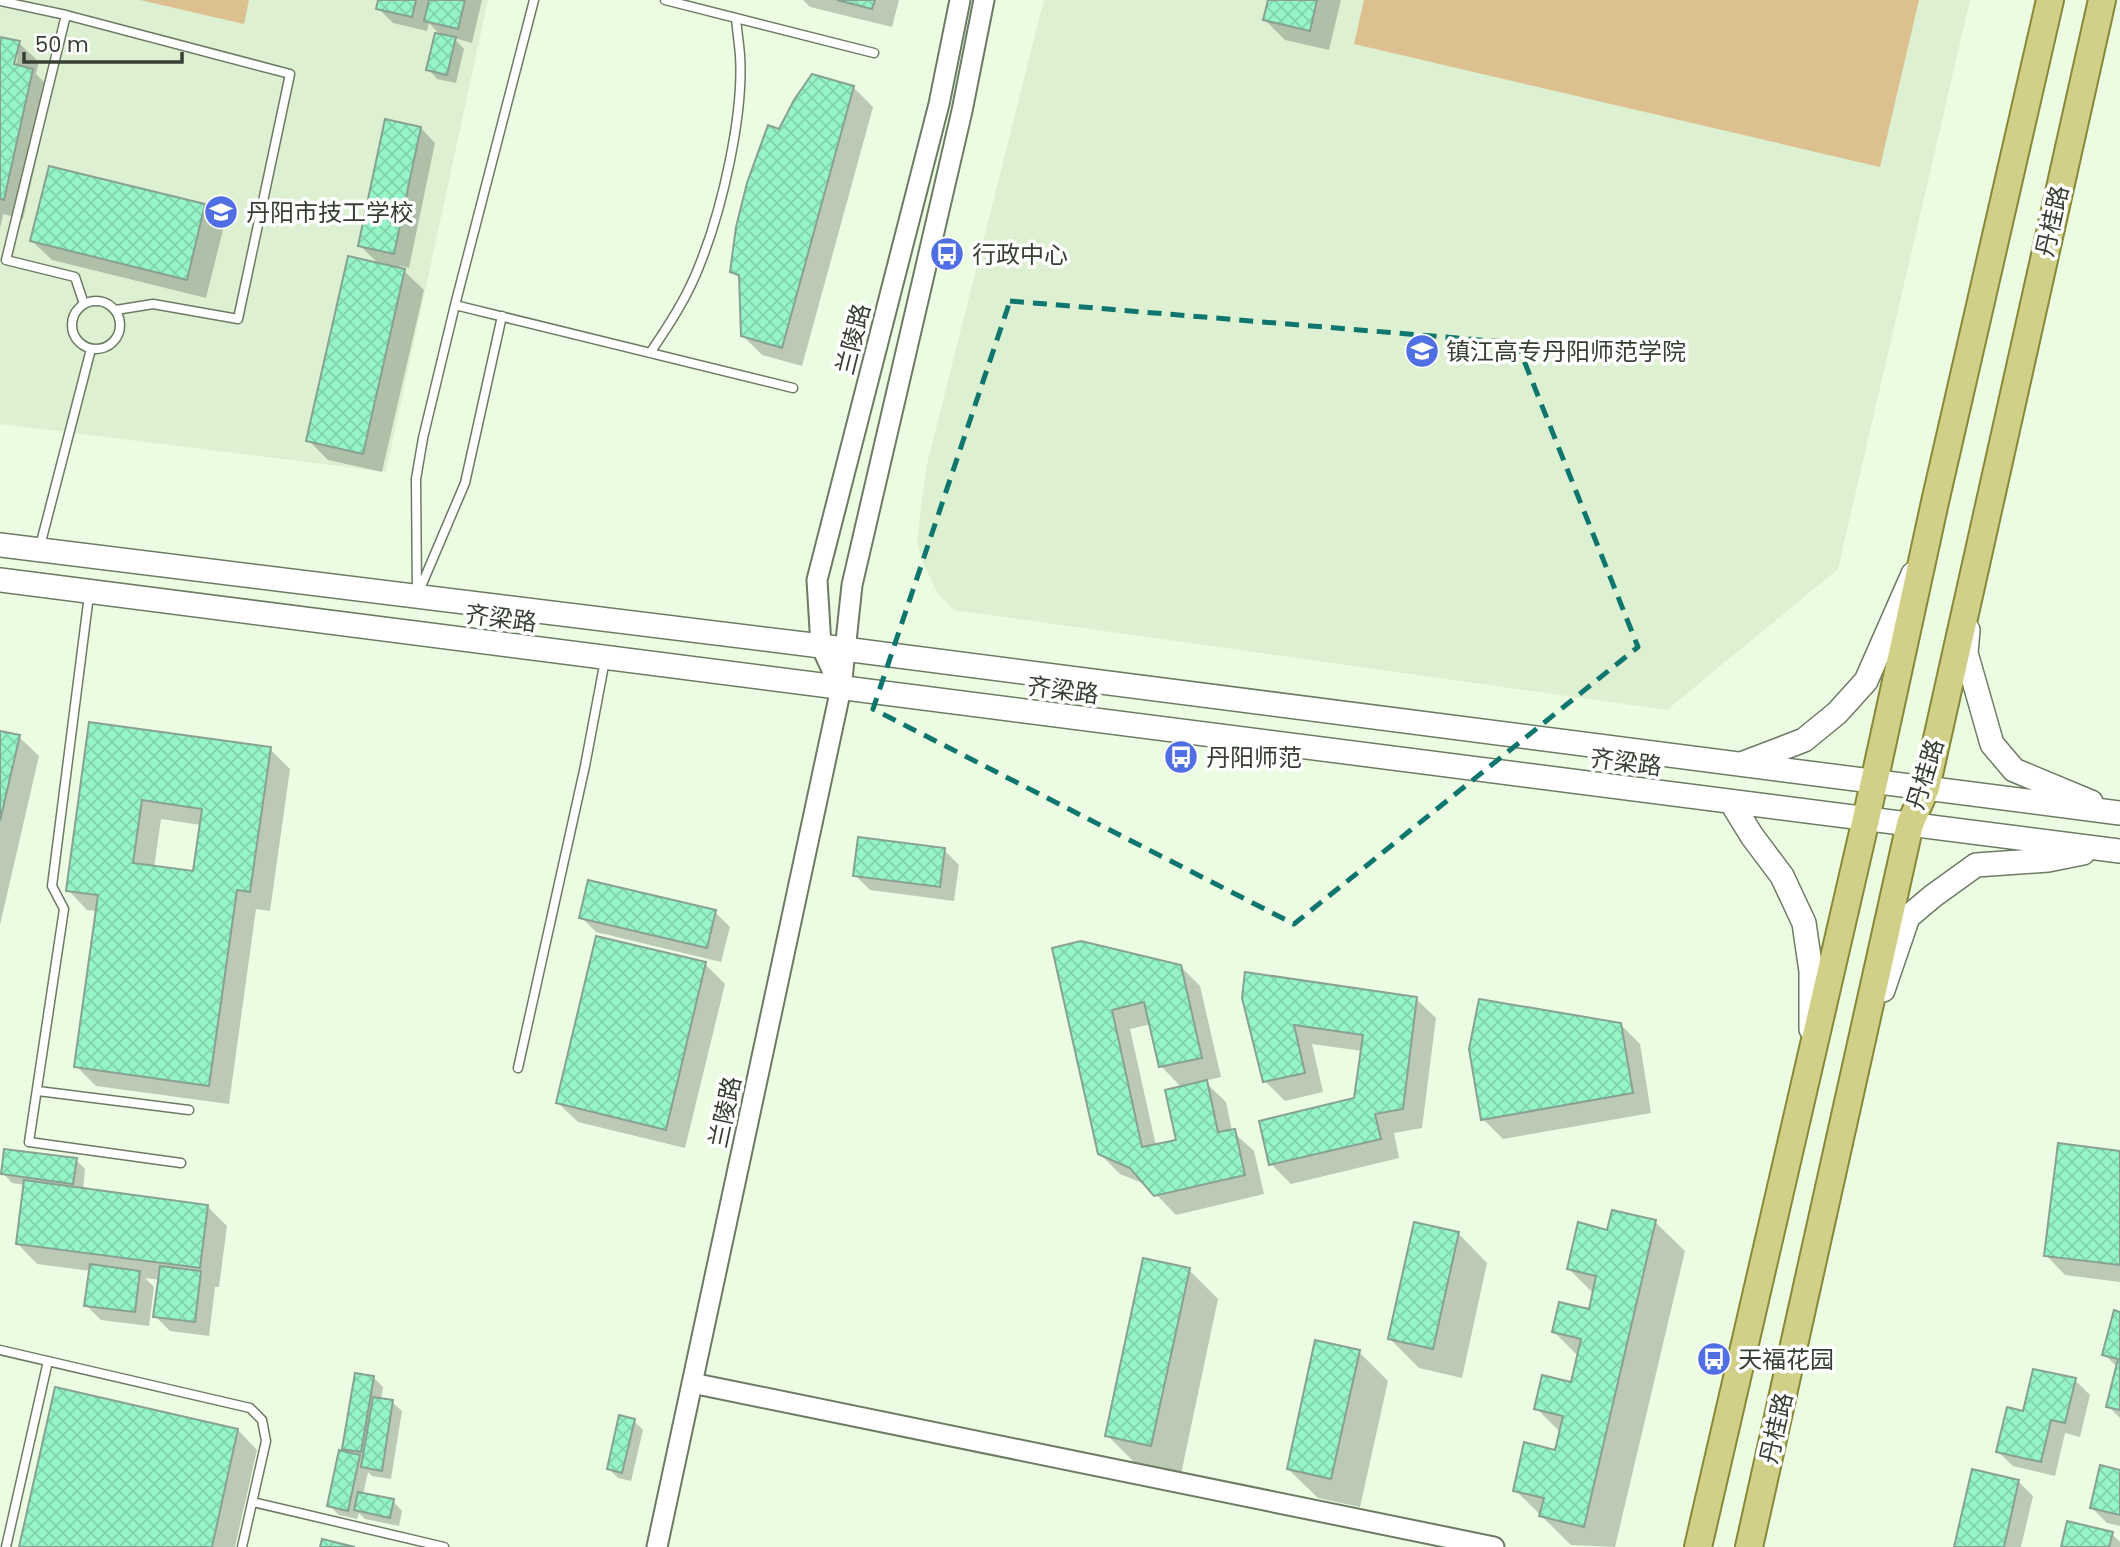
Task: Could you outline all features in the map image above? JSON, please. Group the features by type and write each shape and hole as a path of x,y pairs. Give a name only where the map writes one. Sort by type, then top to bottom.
{"main road":[{"name":"丹桂路","path":"1698,1547 1866,819 1924,549 2050,0"},
{"name":"丹桂路","path":"1749,1547 1910,824 1926,788 2102,0"},
{"name":"齐梁路","path":"0,545 821,646 2118,813"},
{"path":"1742,764 1804,740 1838,713 1866,681 1924,549"},
{"path":"1972,579 1966,653 1992,744 2014,770 2118,813"},
{"name":"齐梁路","path":"0,580 2111,850"},
{"path":"1731,802 1782,876 1804,923 1811,971 1810,1059"},
{"path":"1856,1066 1908,917 1976,865 2048,860 2111,850"}],"street":[{"name":"兰陵路","path":"841,688 821,646 817,580 939,104 960,0"},
{"name":"兰陵路","path":"657,1547 841,688 852,585 959,123 984,0"},
{"path":"692,1383 1494,1547"}],"lane":[{"path":"417,596 416,479 423,438 534,0"},
{"path":"665,0 874,53"},
{"path":"0,1 66,15 290,74 237,319 153,304 116,310"},
{"path":"66,15 6,260 75,277 83,304"},
{"path":"650,353 677,313 700,266 714,222 738,108 740,57 736,18"},
{"path":"95,300 107,303 116,310 120,321 119,333 113,342 103,348 91,349 80,344 73,335 75,312 83,304 95,300"},
{"path":"455,305 793,388"},
{"path":"417,596 465,483 502,316"},
{"path":"39,550 91,349"},
{"path":"90,592 52,886 64,909 29,1142 181,1163"},
{"path":"518,1068 585,766 605,658"},
{"path":"38,1091 189,1110"},
{"path":"0,1350 250,1408 262,1420 266,1441 242,1547"},
{"path":"6,1547 48,1361"},
{"path":"253,1502 444,1547"}],"highlighted area":[{"path":"1010,301 1517,343 1638,647 1294,924 873,709"}],"shaded area":[{"name":"丹阳市技工学校","path":"0,0 488,0 386,472 0,424"},
{"path":"140,0 249,0 244,24"},
{"name":"镇江高专丹阳师范学院","path":"1044,0 1970,0 1838,569 1667,710 954,610 938,594 923,563 917,542 926,468"},
{"path":"1364,0 1919,0 1880,167 1354,44"}],"building":[{"path":"378,0 416,0 412,17 376,9"},
{"path":"429,0 465,0 458,29 424,21"},
{"path":"837,0 875,0 872,9"},
{"path":"1268,0 1317,0 1310,31 1263,20"},
{"path":"435,33 456,37 447,75 426,70"},
{"path":"0,37 20,41 14,64 33,69 4,200 0,199"},
{"path":"812,74 854,86 782,348 741,336 739,275 730,272 736,227 747,183 768,125 779,129"},
{"path":"385,119 421,127 394,254 358,246"},
{"path":"49,166 205,204 187,280 30,241"},
{"path":"348,256 405,269 363,454 306,441"},
{"path":"89,722 271,747 250,892 237,890 209,1086 74,1067 98,895 66,891","holes":["142,800 202,809 193,871 133,863"]},
{"path":"0,731 20,735 0,821"},
{"path":"858,837 945,848 940,887 853,876"},
{"path":"588,880 716,910 707,948 579,918"},
{"path":"596,936 706,962 666,1130 556,1103"},
{"path":"1081,941 1181,965 1202,1058 1159,1067 1144,1002 1112,1010 1142,1147 1176,1140 1165,1090 1207,1080 1218,1132 1235,1129 1245,1175 1154,1196 1130,1168 1098,1154 1052,948"},
{"path":"1245,972 1417,997 1403,1109 1375,1114 1381,1139 1269,1165 1259,1121 1354,1098 1363,1035 1294,1025 1305,1073 1263,1082 1242,998"},
{"path":"1479,999 1621,1023 1633,1093 1481,1120 1469,1049"},
{"path":"2058,1143 2120,1151 2120,1265 2044,1256"},
{"path":"4,1149 77,1158 73,1184 1,1174"},
{"path":"24,1180 208,1205 200,1268 16,1244"},
{"path":"1612,1210 1656,1220 1584,1527 1539,1516 1544,1498 1513,1491 1524,1442 1555,1450 1563,1416 1534,1409 1542,1375 1571,1382 1581,1339 1552,1332 1559,1302 1589,1309 1596,1276 1567,1269 1578,1222 1607,1230"},
{"path":"1414,1222 1459,1232 1433,1349 1388,1339"},
{"path":"1143,1258 1190,1268 1151,1446 1105,1436"},
{"path":"90,1264 140,1271 135,1312 84,1306"},
{"path":"160,1266 201,1271 195,1322 153,1317"},
{"path":"2114,1310 2120,1312 2120,1410 2106,1407 2118,1359 2102,1355"},
{"path":"1315,1340 1360,1350 1331,1479 1287,1469"},
{"path":"2033,1369 2076,1378 2065,1423 2051,1420 2041,1462 1996,1452 2007,1407 2023,1411"},
{"path":"355,1373 374,1376 361,1452 342,1449"},
{"path":"55,1387 238,1429 212,1547 19,1547"},
{"path":"373,1397 393,1400 382,1471 361,1467"},
{"path":"619,1415 635,1419 622,1473 607,1469"},
{"path":"339,1450 360,1455 348,1511 327,1506"},
{"path":"2100,1465 2120,1470 2120,1515 2090,1508"},
{"path":"1972,1469 2019,1480 2004,1547 1954,1547"},
{"path":"358,1492 394,1499 390,1518 354,1510"},
{"path":"2067,1521 2113,1532 2109,1547 2061,1547"},
{"path":"322,1539 355,1547 320,1547"}],"place":[{"name":"丹阳市技工学校","path":"221,212"},
{"name":"行政中心","path":"947,254"},
{"name":"镇江高专丹阳师范学院","path":"1422,351"},
{"name":"丹阳师范","path":"1181,757"},
{"name":"天福花园","path":"1714,1359"}]}
